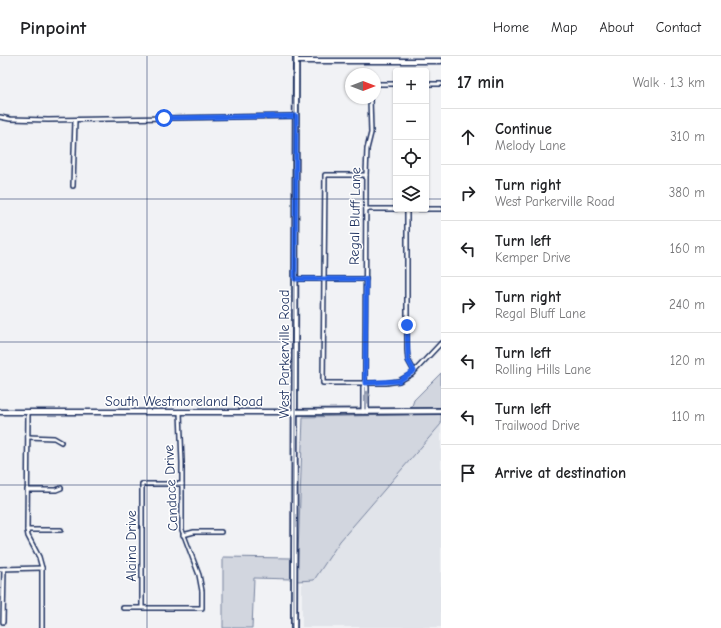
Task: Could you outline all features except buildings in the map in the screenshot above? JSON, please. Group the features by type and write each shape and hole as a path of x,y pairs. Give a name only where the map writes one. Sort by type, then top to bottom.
{"main road":[{"name":"West Parkerville Road","path":"294,628 296,58"},
{"name":"South Westmoreland Road","path":"294,412 441,411"}],"street":[{"path":"296,58 441,61"},
{"path":"381,84 393,84"},
{"path":"429,84 441,84"},
{"name":"Regal Bluff Lane","path":"365,412 367,387 365,383 366,175 367,149 371,133 370,104"},
{"path":"0,117 10,119 75,120 296,116"},
{"path":"73,186 75,120"},
{"path":"366,175 325,175 323,383 399,381 414,371 441,344"},
{"path":"366,209 393,209"},
{"path":"429,209 441,209"},
{"path":"407,212 407,350 408,360 414,371"},
{"path":"295,279 366,279"},
{"name":"South Westmoreland Road","path":"0,412 294,412"},
{"path":"28,412 27,530 28,536 39,557 42,568 42,628"},
{"name":"Candace Drive","path":"142,607 202,608 200,575 184,535 182,524 180,412"},
{"path":"28,437 54,438 61,442"},
{"name":"Alaina Drive","path":"142,607 142,484 182,484"},
{"path":"27,490 56,490 61,488"},
{"path":"27,530 61,530"},
{"path":"184,535 194,532 221,532"},
{"path":"3,622 2,569 42,568"},
{"path":"123,608 142,607"}],"shaded area":[{"path":"441,373 441,409 411,409 414,400"},
{"path":"441,414 441,424 340,541 314,580 297,581 303,417"},
{"path":"441,424 441,627 302,627 302,580 314,580 340,541"},
{"path":"223,557 291,558 291,579 254,578 252,628 223,628"}],"route":[{"path":"164,118 296,116 295,279 366,279 365,383 399,381 412,374 414,371 408,360 407,325"}]}
